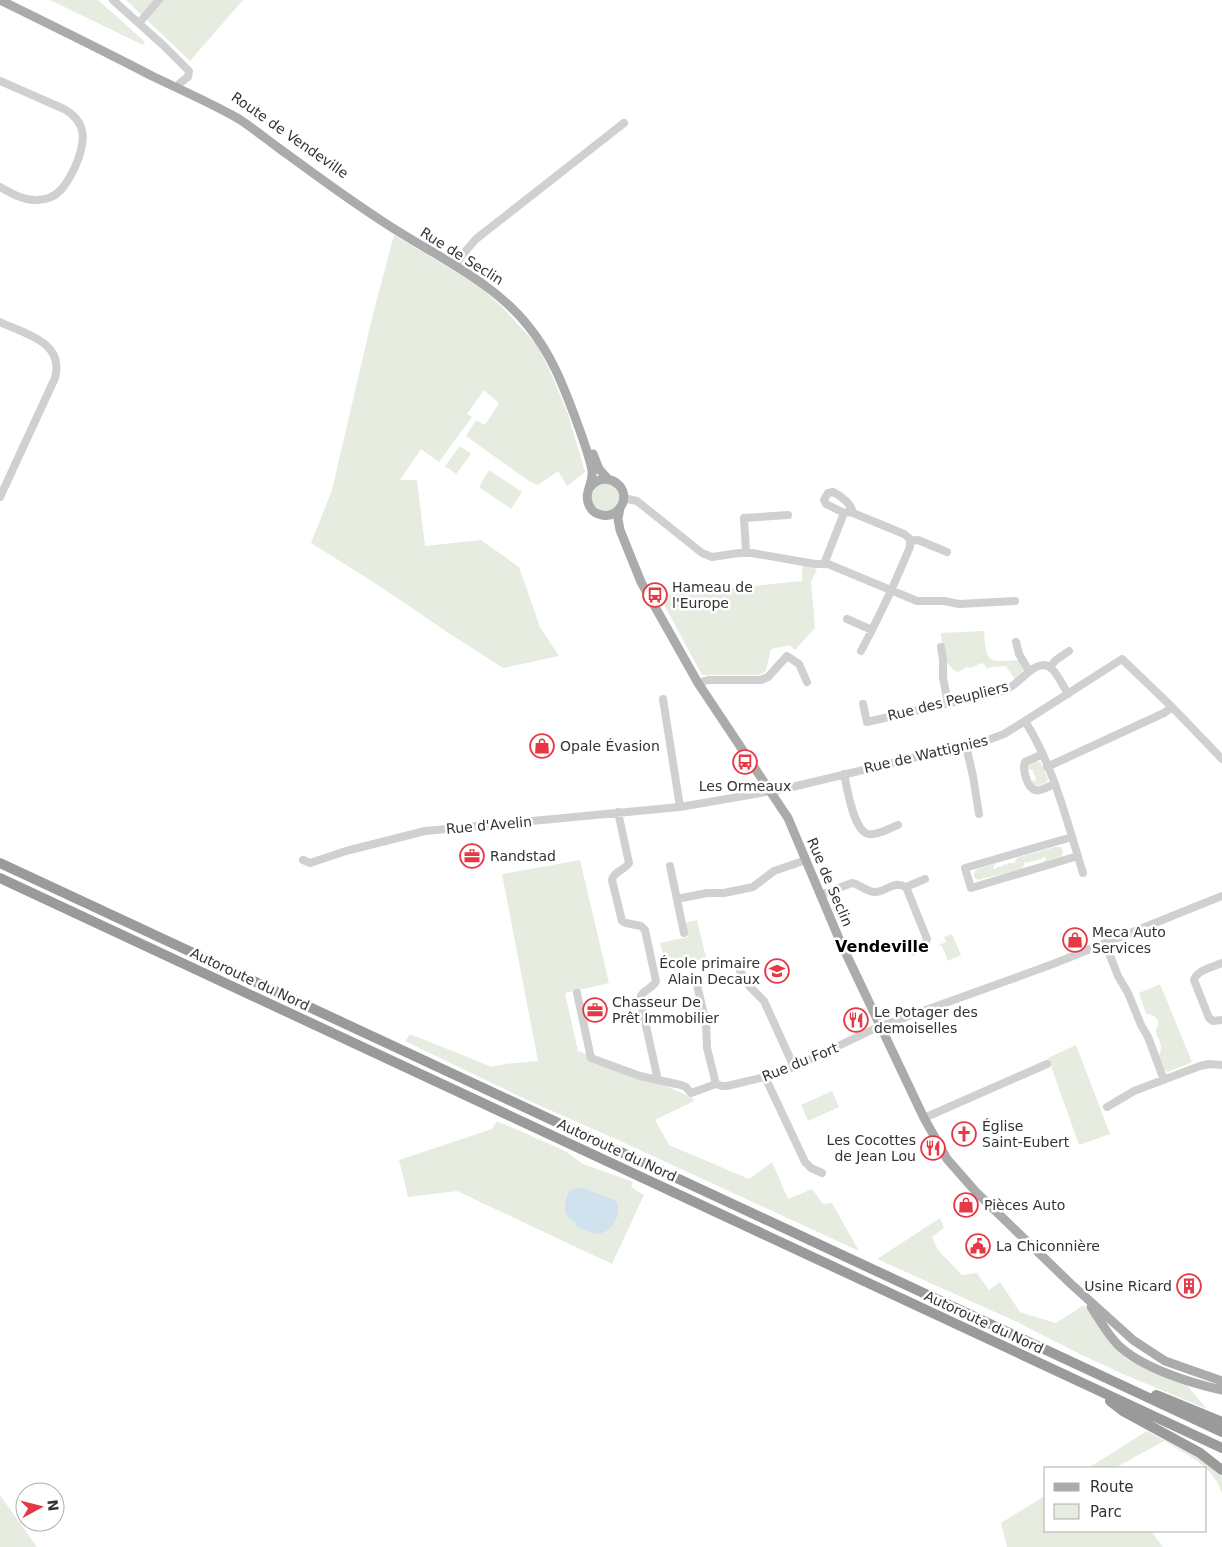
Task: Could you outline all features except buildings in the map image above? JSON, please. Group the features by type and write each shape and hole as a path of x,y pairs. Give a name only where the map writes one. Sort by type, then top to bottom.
{"highway":[{"name":"Autoroute du Nord","path":"0,863 1222,1432"},
{"name":"Autoroute du Nord","path":"0,878 1222,1448"},
{"path":"1093,1388 1124,1411 1200,1453 1222,1470"},
{"path":"1137,1392 1144,1390 1222,1422"}],"main road":[{"name":"Route de Vendeville","path":"0,0 228,113 280,149"},
{"name":"Route de Vendeville","path":"12,0 236,112 381,215 456,264 485,279 514,302 536,326 555,356 571,392 597,465 601,473 608,479"},
{"name":"Rue de Seclin","path":"280,149 387,224 456,264 488,286 534,332 546,350 566,394 587,453 592,473 590,487"},
{"path":"608,479 619,484 624,498 620,508 611,514 601,515 593,511 588,504 587,495 590,487 596,481 608,479"},
{"name":"Rue de Seclin","path":"620,508 618,514 619,524 628,551"},
{"name":"Rue de Seclin","path":"601,515 611,523 628,551 653,603 698,682 788,818 820,894 881,1027 924,1118 947,1159 963,1179 1123,1332 1142,1346 1173,1364 1222,1381"},
{"name":"Rue de Seclin","path":"1071,1284 1092,1308 1113,1339 1127,1352 1149,1365 1168,1373 1222,1390"}],"street":[{"path":"113,0 189,71 188,78 180,83"},
{"path":"139,23 159,0"},
{"path":"0,81 71,114 81,128 83,140 81,153 69,180 65,187 57,194 44,199 32,200 25,199 0,188"},
{"path":"456,264 467,248 486,232 624,123"},
{"path":"0,322 44,343 53,351 58,366 55,378 0,497"},
{"path":"854,513 841,496 833,492 828,493 825,498 826,504 844,513 854,513 904,534 910,541 910,547 891,590 861,651"},
{"path":"624,498 637,501 707,556 715,557 746,552 830,565 922,602 944,601 959,604 1015,601"},
{"path":"824,564 844,513"},
{"path":"746,552 744,518 788,515"},
{"path":"910,541 918,540 948,552"},
{"path":"847,619 872,630"},
{"path":"1016,642 1019,654 1029,671 1040,666 1050,667"},
{"path":"940,647 948,703"},
{"path":"1050,667 1069,651"},
{"path":"698,682 708,680 761,680 768,677 787,656 800,664 807,682"},
{"name":"Rue de Wattignies","path":"770,791 995,738 1122,659 1172,707"},
{"path":"1050,667 1068,694"},
{"name":"Rue des Peupliers","path":"862,704 867,722 1006,690 1016,684 1029,671"},
{"path":"663,699 680,807"},
{"path":"1047,766 1164,713 1172,707 1222,760"},
{"path":"1025,721 1036,739 1054,784 1083,873"},
{"path":"966,746 979,814"},
{"path":"1042,754 1025,762 1023,767 1029,786 1036,790 1054,784"},
{"path":"844,774 852,810 860,828 864,832 874,834 898,825"},
{"name":"Rue d'Avelin","path":"302,860 310,863 425,831 680,807 770,791"},
{"path":"577,993 591,1058 640,1076 658,1080 640,1000 642,994 654,986 656,981 645,929 642,926 622,921 612,880 614,875 627,866 629,862 618,812"},
{"path":"1072,837 965,868 971,888 1078,856"},
{"path":"677,899 706,893 724,894 753,887 774,871 806,860"},
{"path":"670,866 684,933"},
{"path":"820,894 852,883 872,892 897,884 906,887 925,879"},
{"path":"906,887 927,940 924,946 913,951"},
{"name":"Rue du Fort","path":"658,1080 681,1085 691,1094 716,1084 725,1086 765,1077 794,1067 881,1027 1105,944 1222,896"},
{"path":"1105,944 1118,976 1148,1037 1164,1080"},
{"path":"1222,963 1197,974 1194,982 1209,1018 1213,1021 1222,1020"},
{"path":"740,971 750,987 764,1001 794,1067"},
{"path":"697,985 706,1023 707,1048 716,1084"},
{"path":"924,1118 1047,1064"},
{"path":"1107,1106 1130,1093 1202,1065 1222,1065"},
{"path":"765,1077 805,1162 811,1168 822,1173"}],"green space":[{"path":"50,0 98,0 145,42 143,45"},
{"path":"126,0 243,0 190,61"},
{"path":"394,235 478,285 503,308 537,345 568,414 585,472 567,486 558,471 538,485 529,481 466,436 476,420 485,425 499,403 484,390 467,414 472,417 439,462 421,449 400,480 417,480 425,546 481,540 519,567 540,627 559,656 503,668 311,543 332,490 372,318"},
{"path":"460,446 471,454 456,474 445,466"},
{"path":"489,470 522,492 511,509 479,487"},
{"path":"605,483 615,487 619,497 615,507 605,511 595,507 591,497 595,487"},
{"path":"802,565 817,569 811,582 815,628 795,650 790,645 771,649 766,671 760,675 702,675 659,595 802,581"},
{"path":"984,631 986,649 991,659 995,661 1019,660 1024,669 1015,679 1006,666 987,669 981,663 958,672 949,665 942,645 941,633"},
{"path":"1036,761 1041,763 1048,779 1046,783 1037,786 1031,780 1037,782 1034,771 1027,768 1029,764"},
{"path":"1061,847 1063,851 1062,856 1044,862 1046,858 1044,857 1034,862 1025,862 1022,869 978,880 974,877 974,872 978,869 995,864 993,868 995,869 1008,863 1014,863 1017,858"},
{"path":"580,860 609,983 565,993 578,1051 629,1069 693,1098 694,1101 655,1120 669,1145 749,1179 772,1162 788,1199 812,1189 823,1204 832,1203 859,1251 527,1100 405,1041 410,1034 492,1067 538,1061 502,874"},
{"path":"697,920 706,958 666,967 660,943 688,937 685,923"},
{"path":"952,934 961,955 948,961 942,946 939,945 946,942 944,937"},
{"path":"1160,984 1192,1062 1168,1072 1165,1070 1159,1056 1161,1046 1156,1033 1158,1021 1153,1016 1146,1014 1139,993"},
{"path":"1076,1045 1110,1134 1079,1145 1048,1058"},
{"path":"832,1091 839,1107 808,1121 801,1105"},
{"path":"497,1121 565,1151 583,1164 633,1182 631,1187 644,1195 612,1264 457,1191 408,1197 399,1160 492,1129"},
{"path":"940,1218 944,1228 932,1237 938,1250 962,1275 977,1273 989,1290 1000,1282 1020,1312 1056,1323 1084,1305 1112,1345 1127,1359 1152,1372 1185,1383 1207,1409 1123,1374 1017,1322 877,1259"},
{"path":"1147,1431 1205,1462 1222,1477 1222,1494 1207,1467 1204,1467 1190,1456 1164,1441 1117,1467 1090,1467"},
{"path":"0,1495 15,1516 15,1532 26,1532 37,1547 0,1547"},
{"path":"1044,1496 1044,1532 1152,1532 1163,1547 1007,1547 1001,1523"}],"water":[{"path":"580,1187 615,1200 618,1214 611,1228 607,1231 592,1233 575,1226 576,1223 568,1217 565,1205 569,1191"}],"place":[{"name":"Hameau de l'Europe","path":"655,595"},
{"name":"Opale Évasion","path":"542,746"},
{"name":"Les Ormeaux","path":"745,762"},
{"name":"Randstad","path":"472,856"},
{"name":"Meca Auto Services","path":"1075,940"},
{"name":"École primaire Alain Decaux","path":"777,971"},
{"name":"Chasseur De Prêt Immobilier","path":"595,1010"},
{"name":"Le Potager des demoiselles","path":"856,1020"},
{"name":"Église Saint-Eubert","path":"964,1134"},
{"name":"Les Cocottes de Jean Lou","path":"933,1148"},
{"name":"Pièces Auto","path":"966,1205"},
{"name":"La Chiconnière","path":"978,1246"},
{"name":"Usine Ricard","path":"1189,1286"}],"district":[{"name":"Vendeville","path":"882,946"}]}
